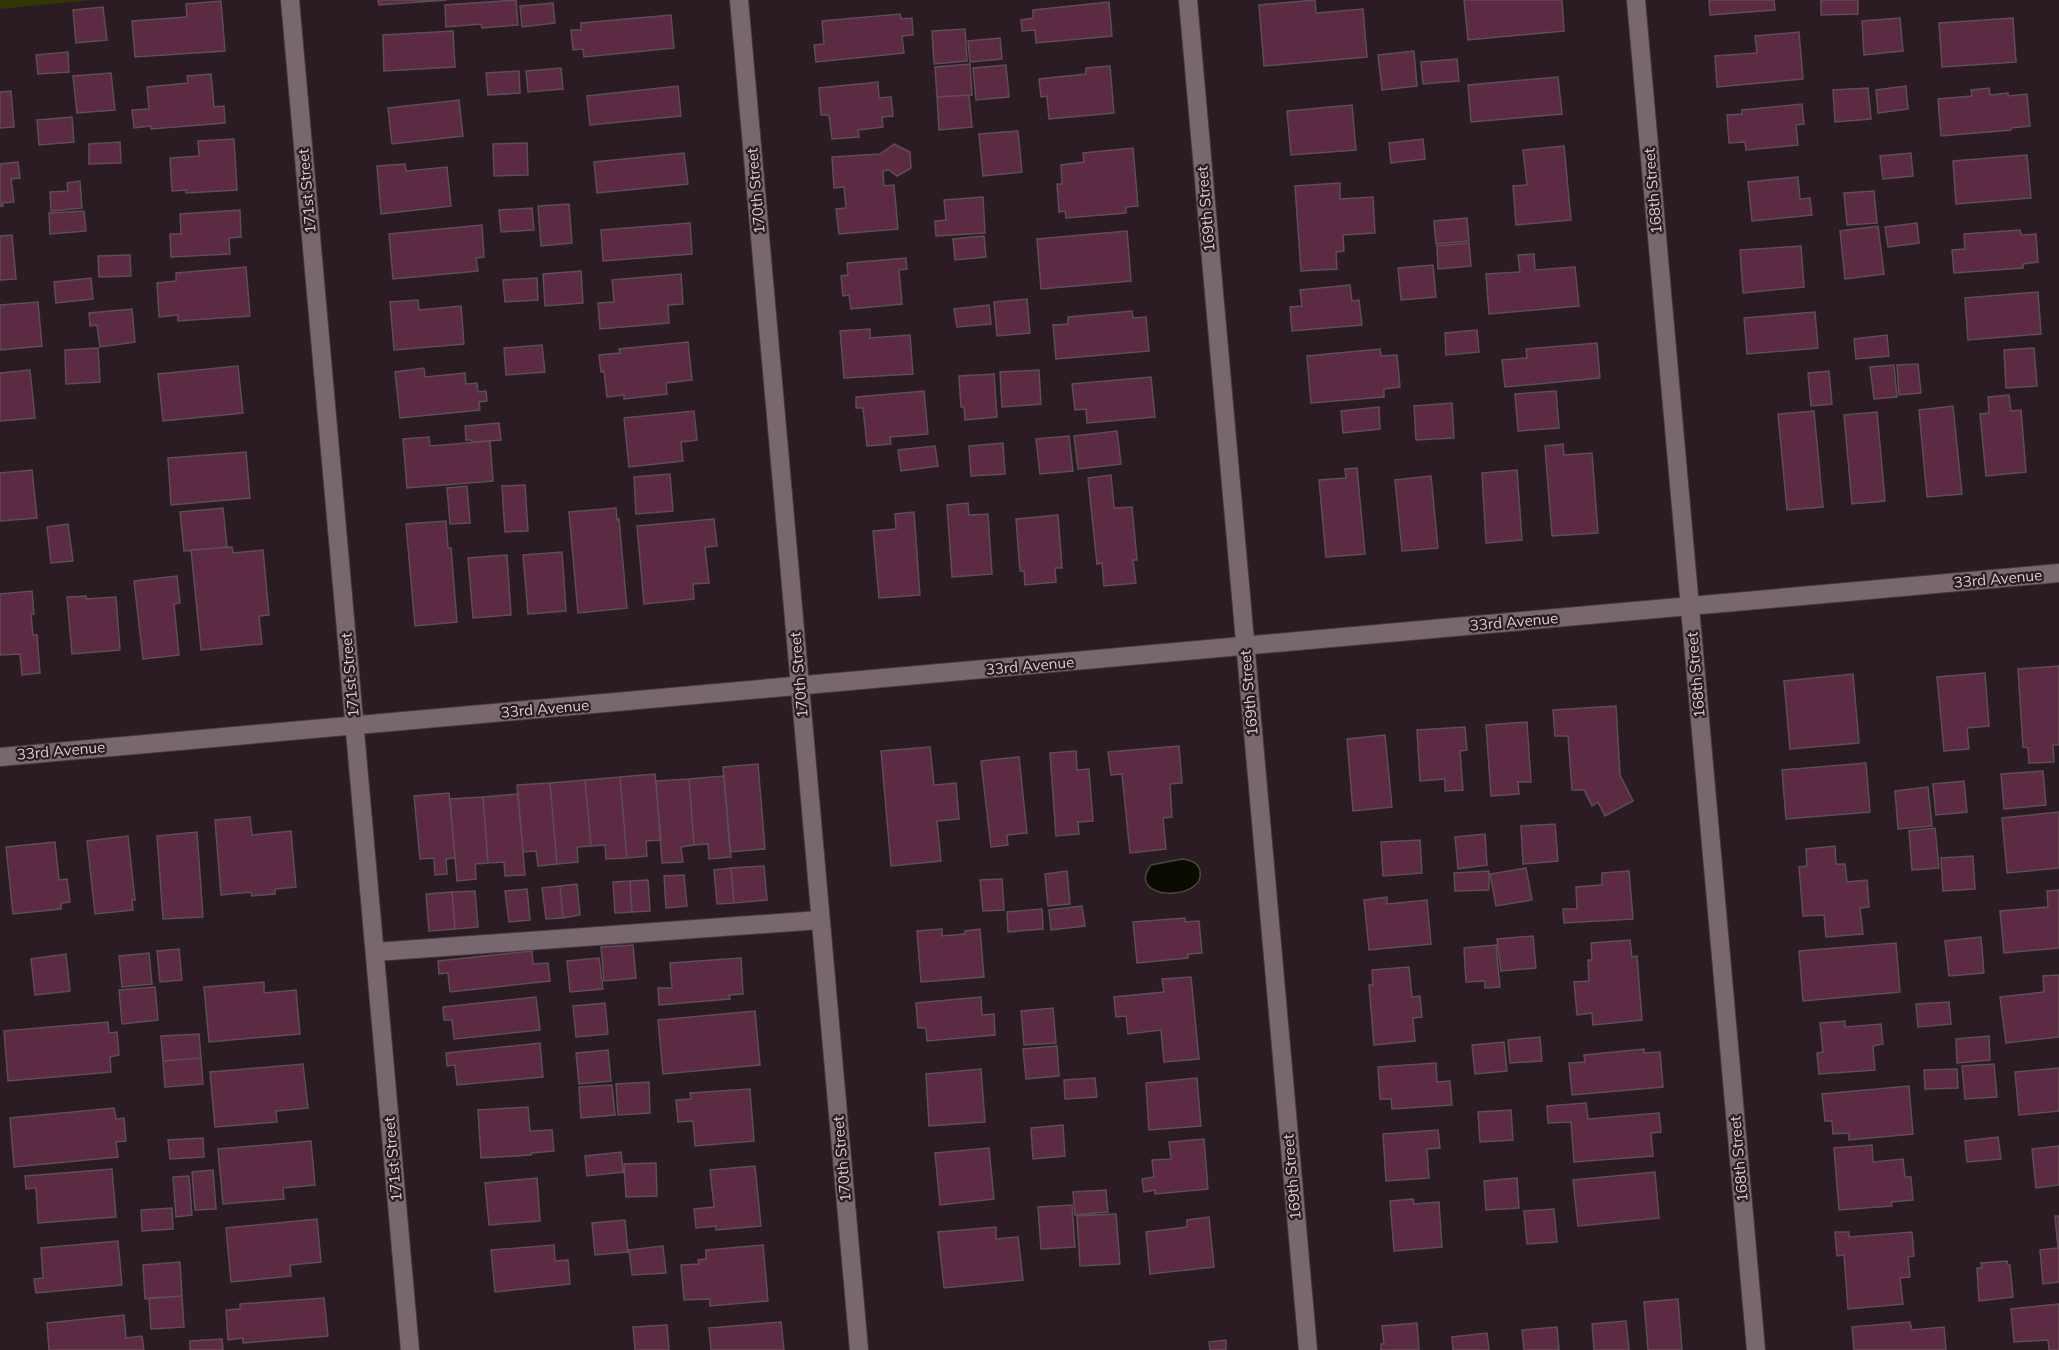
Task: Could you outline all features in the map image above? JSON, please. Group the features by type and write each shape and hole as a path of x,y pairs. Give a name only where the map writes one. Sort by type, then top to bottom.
{"street":[{"name":"171st Street","path":"290,0 410,1350"},
{"name":"170th Street","path":"739,0 859,1350"},
{"name":"169th Street","path":"1188,0 1308,1350"},
{"name":"168th Street","path":"1636,0 1756,1350"},
{"name":"33rd Avenue","path":"0,757 2059,573"},
{"path":"375,952 820,920"}],"green space":[{"path":"0,0 92,0 0,9"}],"shaded area":[{"path":"1182,859 1196,864 1200,871 1199,881 1191,888 1168,893 1156,891 1148,885 1146,877 1151,865"}],"building":[{"path":"378,0 447,0 379,5"},
{"path":"516,0 518,25 482,28 481,24 446,27 445,5"},
{"path":"1315,0 1316,13 1363,9 1367,57 1264,66 1259,5"},
{"path":"1464,0 1562,0 1564,31 1468,40"},
{"path":"1709,0 1774,0 1775,10 1710,15"},
{"path":"1821,0 1858,0 1858,14 1821,15"},
{"path":"221,1 225,51 135,57 132,21 187,17 186,4"},
{"path":"1109,2 1112,36 1036,43 1035,30 1022,31 1021,20 1033,18 1033,10"},
{"path":"553,3 555,23 522,27 520,6"},
{"path":"103,7 107,40 76,43 73,10"},
{"path":"900,14 901,19 912,18 913,35 902,36 904,53 816,62 814,45 824,44 822,21"},
{"path":"671,15 674,48 584,57 583,49 573,50 571,30 581,30 581,23"},
{"path":"1900,18 1903,51 1864,55 1862,21"},
{"path":"2013,18 2016,62 1942,67 1939,23"},
{"path":"965,29 967,61 934,64 932,31"},
{"path":"453,31 455,67 384,71 383,35"},
{"path":"1799,32 1803,79 1717,87 1715,56 1757,53 1755,36"},
{"path":"1000,38 1002,59 970,62 968,41"},
{"path":"1414,51 1417,86 1382,90 1378,55"},
{"path":"68,52 69,72 38,74 36,55"},
{"path":"1457,59 1459,81 1423,84 1421,62"},
{"path":"970,64 972,95 937,97 935,67"},
{"path":"1006,65 1009,97 976,100 973,68"},
{"path":"1110,66 1114,113 1049,119 1047,96 1041,97 1039,79 1086,74 1086,68"},
{"path":"561,68 563,89 528,92 526,71"},
{"path":"519,71 520,93 488,95 486,73"},
{"path":"111,73 115,110 77,113 73,76"},
{"path":"211,74 214,107 224,106 225,123 151,129 151,126 134,128 132,110 149,109 147,87 188,83 187,76"},
{"path":"1558,77 1562,114 1471,122 1468,85"},
{"path":"878,82 879,98 891,97 893,116 882,117 883,127 858,130 859,137 832,139 829,115 821,115 819,88"},
{"path":"678,86 681,116 590,125 587,96"},
{"path":"1906,86 1908,109 1878,113 1876,90"},
{"path":"1868,88 1871,119 1835,122 1833,90"},
{"path":"1989,88 1990,95 2027,94 2030,126 2011,128 2011,130 1941,136 1938,99 1972,96 1971,90"},
{"path":"11,91 14,127 0,128 0,92"},
{"path":"969,95 972,127 939,130 937,97"},
{"path":"459,100 463,136 392,144 388,108"},
{"path":"1802,104 1804,124 1796,125 1798,145 1746,150 1745,142 1729,143 1727,115 1742,114 1742,110"},
{"path":"1352,105 1356,150 1291,155 1287,111"},
{"path":"72,117 74,142 39,145 37,120"},
{"path":"1018,131 1022,172 983,176 979,134"},
{"path":"234,139 237,190 186,193 186,190 172,191 170,158 199,156 198,141"},
{"path":"1423,139 1425,159 1391,163 1389,143"},
{"path":"120,142 121,163 89,164 89,144"},
{"path":"527,143 528,175 494,176 493,144"},
{"path":"894,144 910,152 911,168 897,176 889,170 883,171 884,186 894,185 898,229 839,234 836,209 846,208 844,187 834,188 832,157 880,154"},
{"path":"1564,146 1571,220 1516,225 1513,186 1527,185 1523,150"},
{"path":"1133,148 1138,206 1126,207 1126,213 1066,218 1065,211 1059,212 1057,184 1062,184 1061,165 1084,162 1083,153"},
{"path":"684,153 688,184 597,193 594,162"},
{"path":"1911,153 1913,176 1883,179 1880,156"},
{"path":"2027,155 2031,198 1956,204 1953,161"},
{"path":"18,162 20,178 11,179 14,202 2,203 3,206 0,206 0,164"},
{"path":"405,164 406,171 447,167 451,206 381,214 377,166"},
{"path":"1798,177 1800,199 1810,198 1812,215 1752,221 1748,182"},
{"path":"80,181 82,208 51,211 50,192 68,191 67,183"},
{"path":"1340,183 1340,199 1373,197 1375,233 1343,235 1344,251 1336,252 1337,269 1301,271 1295,186"},
{"path":"1874,191 1877,223 1847,225 1844,193"},
{"path":"983,197 985,233 936,236 935,221 946,220 944,200"},
{"path":"569,204 572,243 541,246 538,206"},
{"path":"532,208 534,230 501,232 499,210"},
{"path":"240,210 241,237 229,238 230,254 171,257 170,234 181,234 180,214"},
{"path":"84,211 86,231 50,234 49,213"},
{"path":"1467,218 1469,241 1436,244 1434,221"},
{"path":"690,223 692,254 603,261 601,230"},
{"path":"1917,223 1919,243 1888,247 1885,227"},
{"path":"482,225 484,257 476,258 478,271 393,279 389,234"},
{"path":"1878,226 1884,274 1845,279 1840,231"},
{"path":"2020,230 2021,235 2036,234 2038,262 2023,264 2023,268 1954,273 1952,250 1965,249 1964,234"},
{"path":"1127,231 1131,281 1041,289 1037,239"},
{"path":"12,235 16,279 0,280 0,236"},
{"path":"984,236 986,257 955,260 953,239"},
{"path":"1469,243 1471,266 1438,269 1437,246"},
{"path":"1801,246 1804,287 1743,293 1740,250"},
{"path":"1534,254 1535,270 1575,267 1579,306 1489,314 1486,274 1520,272 1518,255"},
{"path":"130,255 131,276 99,277 98,256"},
{"path":"906,258 907,269 899,270 902,304 851,309 849,295 843,296 841,276 848,275 847,263"},
{"path":"1433,265 1436,297 1401,300 1398,268"},
{"path":"246,267 250,316 178,321 178,315 159,317 157,283 176,281 176,273"},
{"path":"581,271 583,303 545,306 543,274"},
{"path":"681,274 683,304 668,305 669,323 600,329 598,303 614,302 612,280"},
{"path":"91,278 93,299 56,303 54,282"},
{"path":"537,278 538,300 505,302 503,280"},
{"path":"1350,285 1352,301 1359,300 1362,325 1292,331 1290,307 1302,306 1300,290"},
{"path":"2038,292 2041,334 1968,340 1965,298"},
{"path":"1027,299 1030,333 997,336 994,302"},
{"path":"418,300 419,310 461,306 464,344 394,350 390,302"},
{"path":"38,302 42,346 0,350 0,305"},
{"path":"989,305 991,324 957,327 954,309"},
{"path":"132,309 135,342 100,347 97,325 90,326 89,313"},
{"path":"1132,311 1133,318 1146,317 1149,351 1056,359 1053,325 1068,324 1068,317"},
{"path":"1815,312 1818,348 1747,354 1744,318"},
{"path":"870,329 870,338 910,335 913,374 844,378 840,331"},
{"path":"1477,330 1479,352 1446,355 1445,333"},
{"path":"1887,335 1889,356 1856,359 1854,339"},
{"path":"688,342 692,380 666,383 667,394 624,399 624,395 607,397 604,371 601,372 599,355 620,353 619,349"},
{"path":"1597,343 1600,378 1505,387 1502,360 1527,358 1526,349"},
{"path":"542,345 545,372 506,375 504,348"},
{"path":"98,348 100,382 66,384 65,350"},
{"path":"2034,348 2037,386 2006,388 2004,350"},
{"path":"1380,349 1381,356 1397,355 1400,387 1384,389 1384,397 1311,403 1307,356"},
{"path":"1918,364 1921,393 1899,395 1897,365"},
{"path":"1894,365 1897,397 1874,399 1870,367"},
{"path":"238,366 243,413 163,421 158,374"},
{"path":"424,368 425,377 465,373 466,384 477,383 478,392 486,391 487,401 479,402 480,410 400,418 395,372"},
{"path":"30,370 35,418 0,421 0,373"},
{"path":"1039,370 1041,404 1002,407 1000,372"},
{"path":"1829,371 1832,404 1811,406 1808,373"},
{"path":"994,374 997,417 965,420 964,407 961,407 959,376"},
{"path":"1151,377 1155,417 1087,423 1086,409 1075,410 1072,384"},
{"path":"924,391 928,434 890,437 891,444 867,446 863,408 856,408 856,397"},
{"path":"1556,391 1559,428 1518,431 1515,394"},
{"path":"2009,395 2011,411 2021,410 2026,472 1986,476 1980,414 1989,413 1988,397"},
{"path":"1452,403 1454,438 1416,440 1414,406"},
{"path":"1953,406 1962,494 1927,497 1919,410"},
{"path":"1379,407 1380,429 1343,433 1341,411"},
{"path":"694,411 697,440 681,442 683,461 629,467 624,418"},
{"path":"1814,411 1823,507 1787,510 1778,414"},
{"path":"1877,412 1885,501 1852,504 1844,415"},
{"path":"499,423 501,440 472,442 466,440 465,426"},
{"path":"1117,431 1121,464 1078,469 1074,436"},
{"path":"1069,436 1073,471 1040,474 1036,439"},
{"path":"429,437 430,446 490,441 493,481 407,488 403,439"},
{"path":"1003,443 1005,474 971,476 969,446"},
{"path":"1563,444 1564,455 1592,453 1598,533 1552,536 1545,446"},
{"path":"935,446 938,466 901,471 898,450"},
{"path":"246,452 250,498 171,505 168,458"},
{"path":"1357,468 1365,554 1326,557 1319,480 1346,478 1345,469"},
{"path":"32,470 37,518 0,521 0,473"},
{"path":"1517,470 1522,540 1486,543 1482,473"},
{"path":"670,474 673,511 636,514 634,477"},
{"path":"1111,475 1114,508 1132,507 1137,560 1133,560 1136,583 1104,586 1102,563 1097,564 1088,478"},
{"path":"1431,476 1438,548 1402,551 1395,480"},
{"path":"525,485 528,531 505,532 502,486"},
{"path":"467,486 470,523 450,524 447,488"},
{"path":"968,503 969,515 988,514 992,574 952,577 947,505"},
{"path":"223,508 227,547 184,551 180,512"},
{"path":"616,508 627,608 578,613 569,512"},
{"path":"914,512 920,595 879,598 873,531 896,529 895,514"},
{"path":"1058,515 1062,568 1055,568 1056,582 1025,585 1024,571 1020,571 1016,519"},
{"path":"714,519 717,546 705,547 709,583 693,584 694,599 644,604 637,526"},
{"path":"446,521 448,548 451,548 457,622 415,626 406,524"},
{"path":"68,524 73,561 51,563 47,527"},
{"path":"232,547 233,553 263,550 269,615 259,616 262,644 201,650 191,550"},
{"path":"562,552 566,611 528,614 523,555"},
{"path":"507,555 511,615 473,618 468,558"},
{"path":"177,576 180,603 174,604 179,655 143,659 134,581"},
{"path":"32,591 33,635 37,635 40,673 22,675 20,654 0,655 0,594"},
{"path":"86,596 86,599 116,597 120,650 72,654 67,597"},
{"path":"2059,666 2059,745 2053,745 2054,762 2029,763 2028,748 2023,747 2018,669"},
{"path":"1985,673 1989,726 1967,728 1969,749 1944,751 1937,677"},
{"path":"1853,674 1859,743 1790,749 1784,681"},
{"path":"1616,706 1620,775 1633,801 1605,816 1598,802 1592,806 1584,790 1572,790 1568,736 1555,736 1553,710"},
{"path":"1527,722 1531,782 1518,782 1519,794 1491,796 1486,725"},
{"path":"1465,727 1467,750 1460,751 1463,790 1445,791 1445,779 1420,781 1417,730"},
{"path":"1385,735 1392,807 1353,811 1347,739"},
{"path":"1179,746 1182,783 1170,784 1172,817 1163,818 1166,849 1130,853 1122,774 1111,775 1108,752"},
{"path":"930,747 934,785 956,783 959,819 937,821 941,861 891,866 881,751"},
{"path":"1076,751 1077,770 1089,769 1093,821 1078,822 1079,834 1056,836 1050,753"},
{"path":"1019,757 1027,833 1007,835 1008,845 991,847 981,761"},
{"path":"1866,763 1870,812 1786,819 1782,770"},
{"path":"758,764 765,849 730,852 723,767"},
{"path":"2043,771 2046,805 2004,809 2001,774"},
{"path":"655,774 661,840 646,841 647,856 627,858 620,777"},
{"path":"724,776 731,857 709,859 708,844 694,845 689,779"},
{"path":"620,777 627,858 606,859 605,845 591,846 585,780"},
{"path":"689,779 694,845 681,847 683,862 662,863 656,781"},
{"path":"585,780 591,846 577,847 578,862 557,864 550,783"},
{"path":"1964,781 1967,812 1936,815 1933,784"},
{"path":"550,783 557,864 538,866 536,851 523,852 517,785"},
{"path":"1928,787 1932,826 1898,829 1895,791"},
{"path":"449,793 455,858 446,859 447,874 435,875 434,858 420,859 414,796"},
{"path":"518,794 525,875 505,876 504,862 488,863 483,797"},
{"path":"483,797 488,863 475,864 476,879 457,881 450,799"},
{"path":"2059,812 2059,868 2007,873 2002,818"},
{"path":"250,817 252,835 291,831 296,887 275,889 275,894 252,896 251,892 221,895 215,820"},
{"path":"1555,824 1558,861 1523,864 1521,826"},
{"path":"1935,828 1939,868 1912,870 1909,831"},
{"path":"197,832 203,917 163,919 157,836"},
{"path":"1485,834 1487,865 1458,869 1455,837"},
{"path":"128,836 135,900 132,900 133,910 95,914 87,841"},
{"path":"1420,840 1422,873 1383,876 1381,842"},
{"path":"55,842 59,880 67,879 70,902 61,903 61,909 13,914 6,847"},
{"path":"1835,846 1836,864 1845,864 1847,882 1867,880 1869,907 1860,908 1863,934 1826,937 1824,915 1803,916 1799,867 1807,866 1806,849"},
{"path":"1973,856 1975,889 1943,891 1941,858"},
{"path":"764,866 767,900 734,903 731,868"},
{"path":"731,868 734,903 717,904 714,870"},
{"path":"1526,868 1532,900 1496,906 1490,874"},
{"path":"1067,871 1070,904 1048,906 1045,874"},
{"path":"1489,871 1489,890 1455,891 1454,873"},
{"path":"1629,871 1633,919 1564,923 1563,909 1577,909 1576,887 1602,885 1602,873"},
{"path":"684,875 687,906 666,908 664,876"},
{"path":"1002,879 1004,910 983,911 980,880"},
{"path":"648,880 650,911 632,912 630,881"},
{"path":"630,881 632,912 615,913 613,882"},
{"path":"577,884 580,915 563,918 560,886"},
{"path":"560,886 563,918 546,919 542,888"},
{"path":"527,889 530,920 509,922 505,891"},
{"path":"2059,890 2059,948 2004,953 2000,911 2048,907 2047,891"},
{"path":"475,891 478,927 455,929 452,892"},
{"path":"452,892 455,929 429,931 426,894"},
{"path":"1387,897 1387,904 1427,900 1431,944 1369,950 1364,900"},
{"path":"1082,906 1085,926 1051,930 1049,910"},
{"path":"1042,909 1043,929 1008,932 1007,912"},
{"path":"1185,918 1185,922 1199,921 1202,953 1188,954 1188,958 1137,963 1133,922"},
{"path":"942,929 942,936 965,934 965,931 980,929 984,977 921,982 917,931"},
{"path":"1533,936 1536,968 1501,971 1497,939"},
{"path":"1981,937 1984,973 1949,976 1945,941"},
{"path":"1630,940 1632,957 1637,956 1642,1020 1593,1025 1592,1013 1577,1015 1574,982 1589,981 1588,960 1592,960 1591,943"},
{"path":"1896,943 1900,992 1803,1001 1799,951"},
{"path":"633,945 636,978 604,981 601,947"},
{"path":"1496,945 1500,987 1485,988 1485,981 1466,982 1464,948"},
{"path":"179,949 182,980 160,982 157,951"},
{"path":"532,951 533,964 548,963 550,981 450,992 448,973 439,974 438,961"},
{"path":"149,953 152,984 122,987 119,956"},
{"path":"66,954 70,991 35,995 31,959"},
{"path":"599,958 603,989 570,992 567,961"},
{"path":"741,958 743,994 729,995 730,999 659,1005 658,988 672,988 670,963"},
{"path":"1409,967 1412,997 1420,996 1422,1017 1413,1018 1415,1041 1374,1045 1369,985 1373,985 1372,970"},
{"path":"2059,975 2059,1037 2006,1043 2000,997 2044,992 2043,976"},
{"path":"1191,977 1199,1059 1164,1062 1161,1030 1128,1034 1126,1016 1116,1017 1114,997 1164,992 1162,979"},
{"path":"264,982 264,993 296,990 300,1034 209,1042 204,987"},
{"path":"155,987 158,1020 122,1024 119,990"},
{"path":"536,997 540,1030 454,1039 452,1020 444,1020 443,1007"},
{"path":"981,997 982,1015 994,1014 995,1035 927,1041 926,1028 918,1028 916,1003"},
{"path":"1949,1002 1951,1024 1918,1027 1916,1004"},
{"path":"605,1003 608,1034 576,1037 573,1006"},
{"path":"1053,1008 1056,1043 1024,1045 1021,1011"},
{"path":"755,1011 760,1065 663,1074 658,1020"},
{"path":"1845,1021 1845,1027 1881,1024 1883,1044 1873,1046 1875,1070 1819,1074 1817,1053 1823,1052 1820,1023"},
{"path":"108,1022 109,1033 117,1032 119,1055 110,1057 111,1072 8,1081 4,1031"},
{"path":"199,1034 201,1058 163,1061 161,1036"},
{"path":"1989,1036 1990,1060 1957,1063 1956,1039"},
{"path":"1540,1037 1542,1061 1510,1063 1508,1040"},
{"path":"1504,1042 1507,1071 1475,1074 1472,1045"},
{"path":"540,1043 543,1077 457,1085 455,1065 447,1066 446,1053"},
{"path":"1057,1046 1059,1076 1026,1079 1023,1049"},
{"path":"1644,1049 1644,1053 1660,1052 1663,1087 1572,1095 1569,1063 1585,1062 1584,1055"},
{"path":"608,1050 611,1081 579,1084 576,1053"},
{"path":"201,1058 203,1084 165,1087 163,1061"},
{"path":"1436,1063 1437,1082 1450,1081 1452,1105 1392,1109 1391,1099 1380,1099 1378,1067"},
{"path":"303,1064 308,1108 276,1111 277,1122 215,1127 210,1072"},
{"path":"1994,1064 1997,1097 1965,1099 1962,1066"},
{"path":"2059,1068 2059,1111 2019,1115 2015,1072"},
{"path":"981,1069 985,1122 929,1126 926,1074"},
{"path":"1957,1069 1958,1088 1925,1089 1924,1070"},
{"path":"1095,1078 1097,1097 1065,1099 1064,1080"},
{"path":"1197,1078 1201,1126 1149,1130 1146,1083"},
{"path":"649,1082 650,1113 618,1115 616,1084"},
{"path":"612,1085 615,1115 581,1118 579,1087"},
{"path":"1909,1086 1913,1134 1849,1140 1849,1133 1833,1134 1832,1121 1825,1121 1822,1094"},
{"path":"750,1089 754,1141 695,1146 693,1121 678,1122 676,1100 691,1099 690,1093"},
{"path":"1586,1103 1588,1119 1659,1113 1661,1132 1651,1133 1653,1156 1574,1162 1571,1122 1548,1123 1547,1106"},
{"path":"528,1107 530,1131 552,1130 554,1151 481,1158 478,1110"},
{"path":"114,1108 116,1119 124,1118 126,1141 116,1142 118,1157 14,1167 10,1118"},
{"path":"1511,1110 1513,1140 1480,1142 1478,1112"},
{"path":"1063,1125 1065,1156 1033,1159 1031,1128"},
{"path":"1438,1130 1440,1148 1427,1149 1429,1178 1386,1181 1383,1134"},
{"path":"1998,1137 2001,1159 1967,1162 1965,1141"},
{"path":"203,1138 204,1157 170,1159 168,1140"},
{"path":"1204,1139 1208,1189 1155,1194 1155,1190 1144,1192 1142,1179 1154,1177 1152,1160 1171,1159 1169,1142"},
{"path":"311,1141 315,1185 283,1188 284,1199 223,1204 218,1149"},
{"path":"1872,1145 1873,1162 1903,1159 1905,1177 1911,1177 1913,1200 1891,1202 1892,1206 1839,1210 1834,1148"},
{"path":"2059,1146 2059,1185 2036,1188 2032,1149"},
{"path":"989,1148 994,1199 940,1205 935,1153"},
{"path":"621,1152 623,1172 587,1176 585,1156"},
{"path":"656,1163 657,1196 626,1197 624,1164"},
{"path":"755,1166 761,1226 716,1230 716,1226 696,1228 694,1209 714,1207 710,1170"},
{"path":"112,1169 116,1217 38,1223 36,1188 26,1189 25,1176"},
{"path":"213,1170 216,1209 195,1210 192,1172"},
{"path":"1655,1172 1659,1218 1578,1226 1573,1180"},
{"path":"189,1176 192,1215 176,1217 173,1177"},
{"path":"537,1178 540,1221 489,1225 485,1183"},
{"path":"1517,1178 1519,1208 1486,1210 1484,1181"},
{"path":"1106,1190 1108,1212 1075,1215 1073,1192"},
{"path":"1413,1199 1414,1204 1439,1202 1442,1247 1394,1251 1390,1201"},
{"path":"1072,1205 1075,1247 1041,1249 1038,1207"},
{"path":"172,1208 173,1229 142,1231 141,1210"},
{"path":"1554,1209 1557,1242 1527,1244 1524,1211"},
{"path":"1116,1214 1120,1264 1080,1266 1077,1216"},
{"path":"2055,1216 2059,1216 2059,1282 2043,1284 2040,1250 2058,1248"},
{"path":"1209,1217 1214,1267 1150,1274 1146,1232 1187,1227 1187,1220"},
{"path":"317,1219 321,1262 290,1265 291,1276 231,1282 226,1228"},
{"path":"625,1220 628,1252 595,1255 592,1223"},
{"path":"996,1227 996,1239 1018,1237 1023,1280 944,1288 938,1232"},
{"path":"1835,1232 1849,1232 1849,1237 1912,1232 1914,1256 1908,1257 1910,1277 1900,1278 1903,1304 1848,1309 1844,1255 1837,1256"},
{"path":"118,1241 122,1285 36,1293 34,1279 43,1278 41,1248"},
{"path":"554,1245 555,1261 568,1260 570,1284 495,1292 491,1250"},
{"path":"763,1245 768,1301 710,1306 710,1299 684,1300 681,1265 699,1264 698,1260 706,1259 706,1250"},
{"path":"663,1246 666,1273 632,1275 629,1250"},
{"path":"2007,1261 2010,1265 2013,1297 1979,1301 1977,1268 1982,1268 1981,1263"},
{"path":"180,1262 182,1296 145,1299 143,1265"},
{"path":"182,1296 184,1327 151,1329 149,1298"},
{"path":"324,1298 328,1336 243,1343 243,1338 228,1340 226,1310 240,1309 240,1304"},
{"path":"1678,1299 1682,1350 1648,1350 1644,1302"},
{"path":"2059,1304 2059,1350 2049,1350 2048,1340 2014,1342 2011,1309"},
{"path":"124,1315 126,1338 142,1336 144,1350 49,1350 47,1323"},
{"path":"1626,1321 1629,1350 1594,1350 1592,1324"},
{"path":"781,1322 784,1350 711,1350 709,1328"},
{"path":"1910,1322 1912,1330 1944,1327 1946,1350 1854,1350 1852,1327"},
{"path":"1417,1323 1419,1350 1381,1350 1381,1344 1384,1344 1382,1326"},
{"path":"667,1325 669,1350 635,1350 633,1327"},
{"path":"1557,1327 1559,1350 1524,1350 1522,1330"},
{"path":"1487,1333 1489,1350 1453,1350 1452,1337"},
{"path":"222,1339 223,1350 190,1350 190,1341"},
{"path":"1226,1340 1226,1350 1210,1350 1209,1342"}]}
